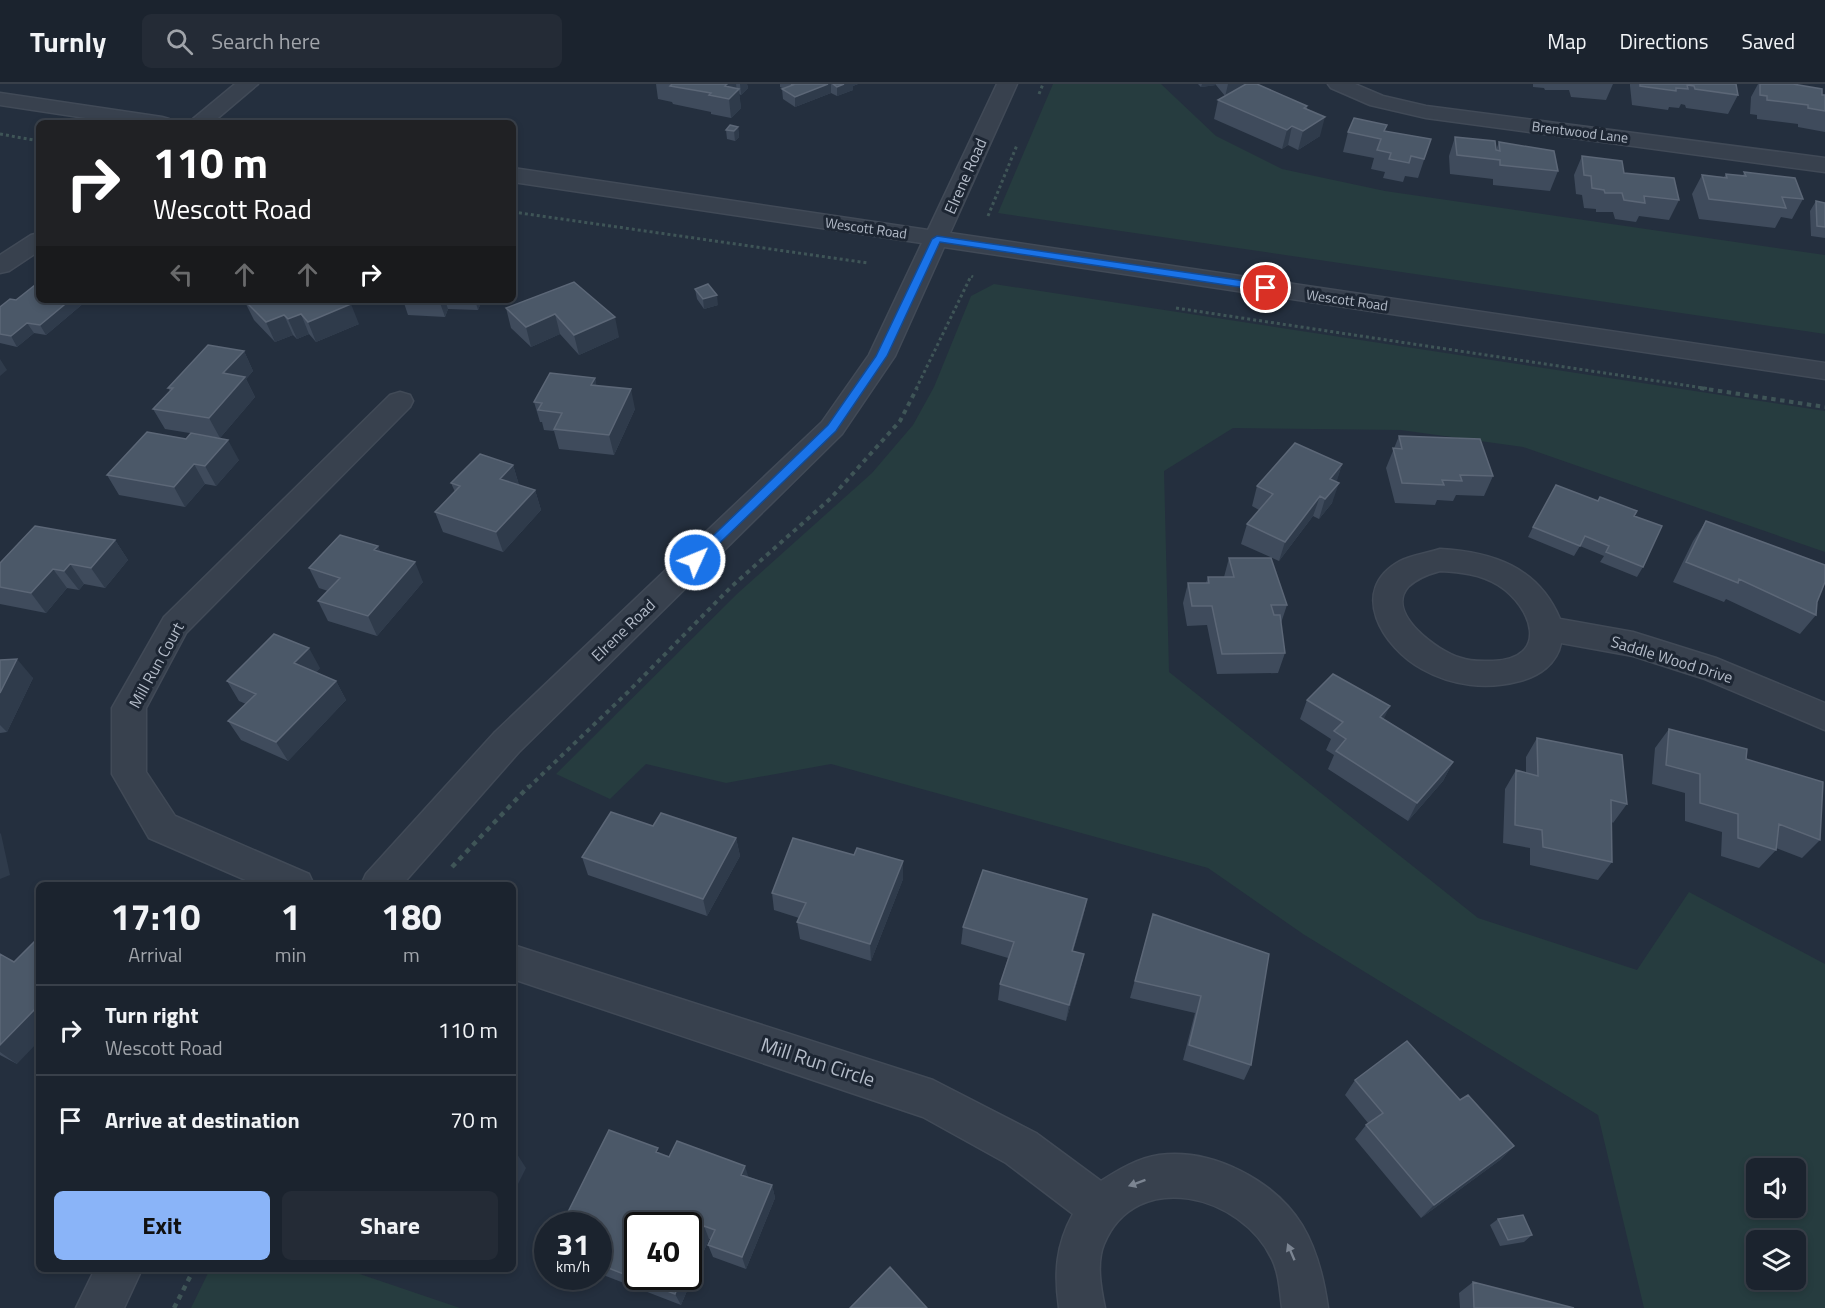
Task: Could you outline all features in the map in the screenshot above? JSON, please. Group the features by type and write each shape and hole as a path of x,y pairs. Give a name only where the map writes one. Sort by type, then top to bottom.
{"street":[{"path":"203,120 248,84"},
{"name":"Elrene Road","path":"382,882 507,742 832,428 882,356 1007,84"},
{"name":"Brentwood Lane","path":"1338,84 1377,101 1426,112 1825,165"},
{"path":"0,99 142,120"},
{"name":"Wescott Road","path":"516,175 1825,371"},
{"path":"0,266 36,242"},
{"name":"Mill Run Court","path":"289,882 162,827 129,774 129,708 175,625 400,400"},
{"path":"1440,560 1488,567 1511,579 1530,594 1543,611 1548,629 1545,647 1532,662 1511,672 1485,675 1456,670 1429,659 1407,643 1393,624 1387,604 1390,586 1401,573 1419,564 1440,560"},
{"name":"Saddle Wood Drive","path":"1548,629 1633,644 1706,666 1825,717"},
{"name":"Mill Run Circle","path":"516,963 933,1100 1021,1148 1101,1208"},
{"path":"1082,1308 1077,1277 1083,1240 1101,1208 1127,1186 1159,1175 1194,1176 1228,1187 1260,1208 1286,1239 1301,1276 1305,1308"},
{"path":"99,1308 118,1272"}],"path":[{"path":"1039,94 1043,84"},
{"path":"0,134 36,140"},
{"path":"986,220 1021,136"},
{"path":"516,212 868,263"},
{"path":"451,868 516,799 628,692 731,587 831,498 893,430 900,421 943,338 971,276 983,278"},
{"path":"1170,307 1825,407"},
{"path":"174,1308 192,1272"}],"green space":[{"path":"1053,84 1161,84 1216,136 1282,169 1385,191 1825,255 1825,334 998,213"},
{"path":"994,284 1825,411 1825,552 1523,447 1401,430 1233,428 1164,471 1169,672 1478,918 1637,970 1689,892 1825,964 1825,1308 1644,1308 1598,1115 1303,934 1208,868 831,764 726,783 646,764 610,799 556,774 738,593 872,473 913,425 934,387 971,296"},
{"path":"209,1272 354,1272 460,1308 191,1308"}],"building":[{"path":"672,84 727,84 725,86 739,89 729,99 709,95 711,93 670,86"},
{"path":"791,84 828,84 795,97 782,89 793,85"},
{"path":"1246,84 1257,84 1307,106 1304,108 1325,117 1303,131 1292,126 1287,130 1218,100"},
{"path":"1640,84 1736,84 1738,95 1695,89 1694,86 1687,85 1688,89 1676,88 1676,91 1640,86"},
{"path":"1760,84 1793,84 1822,89 1822,95 1825,95 1825,111 1808,108 1808,105 1767,100 1767,96 1760,95"},
{"path":"1354,118 1387,125 1384,131 1431,139 1424,159 1411,156 1409,163 1389,159 1391,153 1377,150 1381,139 1348,132"},
{"path":"730,125 738,127 734,131 726,130"},
{"path":"1455,137 1495,141 1496,150 1500,151 1499,142 1554,151 1558,171 1500,165 1500,160 1457,155"},
{"path":"1582,156 1622,161 1624,173 1674,178 1679,200 1644,196 1645,203 1624,200 1622,193 1605,193 1604,190 1592,188 1591,176 1584,175"},
{"path":"1744,172 1795,178 1803,199 1782,197 1786,208 1709,199 1702,175 1727,178 1726,174 1746,176"},
{"path":"1816,201 1825,203 1825,227 1817,226"},
{"path":"574,282 615,317 574,335 555,314 526,327 506,308"},
{"path":"708,284 717,295 703,299 695,289"},
{"path":"35,285 36,303 66,303 40,325 27,323 11,336 0,334 0,307 10,299 16,300"},
{"path":"247,303 351,304 308,322 301,314 288,319 284,315 266,322"},
{"path":"208,345 244,351 223,373 245,377 209,418 153,409 173,388 168,388"},
{"path":"550,373 595,378 591,385 631,389 609,435 554,429 562,413 538,410 542,403 534,402"},
{"path":"147,432 186,439 191,433 228,440 205,466 194,464 174,487 107,475"},
{"path":"1399,436 1480,439 1493,476 1460,475 1462,481 1442,480 1444,485 1402,483 1393,448 1402,449"},
{"path":"1295,443 1342,464 1330,479 1339,483 1325,499 1320,496 1285,542 1247,524 1273,494 1257,486"},
{"path":"480,454 513,465 500,479 535,490 496,532 435,512 460,486 451,483"},
{"path":"1556,485 1598,501 1600,497 1637,511 1634,516 1662,526 1643,567 1606,552 1609,546 1585,536 1580,546 1533,527"},
{"path":"1706,521 1825,565 1825,582 1817,602 1816,615 1739,579 1738,583 1686,562"},
{"path":"35,526 115,540 91,568 70,564 64,571 53,569 31,593 0,587 0,563"},
{"path":"340,535 378,546 374,550 415,562 368,616 318,601 340,578 309,568"},
{"path":"1229,558 1271,558 1287,605 1271,605 1274,615 1280,615 1285,653 1222,654 1212,606 1192,606 1188,583 1209,583 1208,577 1234,577"},
{"path":"274,634 309,648 294,663 336,681 276,742 228,721 256,694 227,681"},
{"path":"17,659 0,693 0,660"},
{"path":"1333,674 1390,706 1380,717 1453,762 1417,803 1336,751 1346,739 1334,731 1343,722 1307,700"},
{"path":"1669,729 1747,749 1746,759 1823,782 1820,840 1779,824 1776,850 1738,838 1738,814 1700,803 1700,774 1666,765"},
{"path":"1537,738 1622,755 1627,804 1611,800 1612,862 1543,847 1542,830 1515,825 1516,770 1538,776"},
{"path":"611,812 653,826 661,813 736,838 703,899 582,857"},
{"path":"793,838 854,855 857,848 903,861 870,944 797,922 806,903 772,893"},
{"path":"983,870 1087,899 1072,951 1084,954 1069,1005 1000,984 1014,942 963,927"},
{"path":"1153,914 1269,954 1251,1065 1189,1045 1201,996 1135,981"},
{"path":"36,940 36,1008 0,1045 0,954 14,962"},
{"path":"1407,1041 1460,1100 1468,1095 1514,1146 1434,1205 1366,1125 1383,1113 1355,1080"},
{"path":"609,1130 658,1148 656,1152 669,1157 677,1141 745,1166 741,1175 772,1185 742,1257 708,1245 715,1230 704,1226 702,1230 702,1212 624,1212 624,1274 612,1269 612,1212 568,1212"},
{"path":"1523,1215 1532,1235 1508,1240 1498,1219"},
{"path":"890,1267 927,1308 850,1308"},
{"path":"1473,1282 1574,1308 1474,1308"},
{"path":"665,1290 677,1290 675,1294"}],"route":[{"path":"695,560 832,428 882,356 937,239 1266,288"}]}
